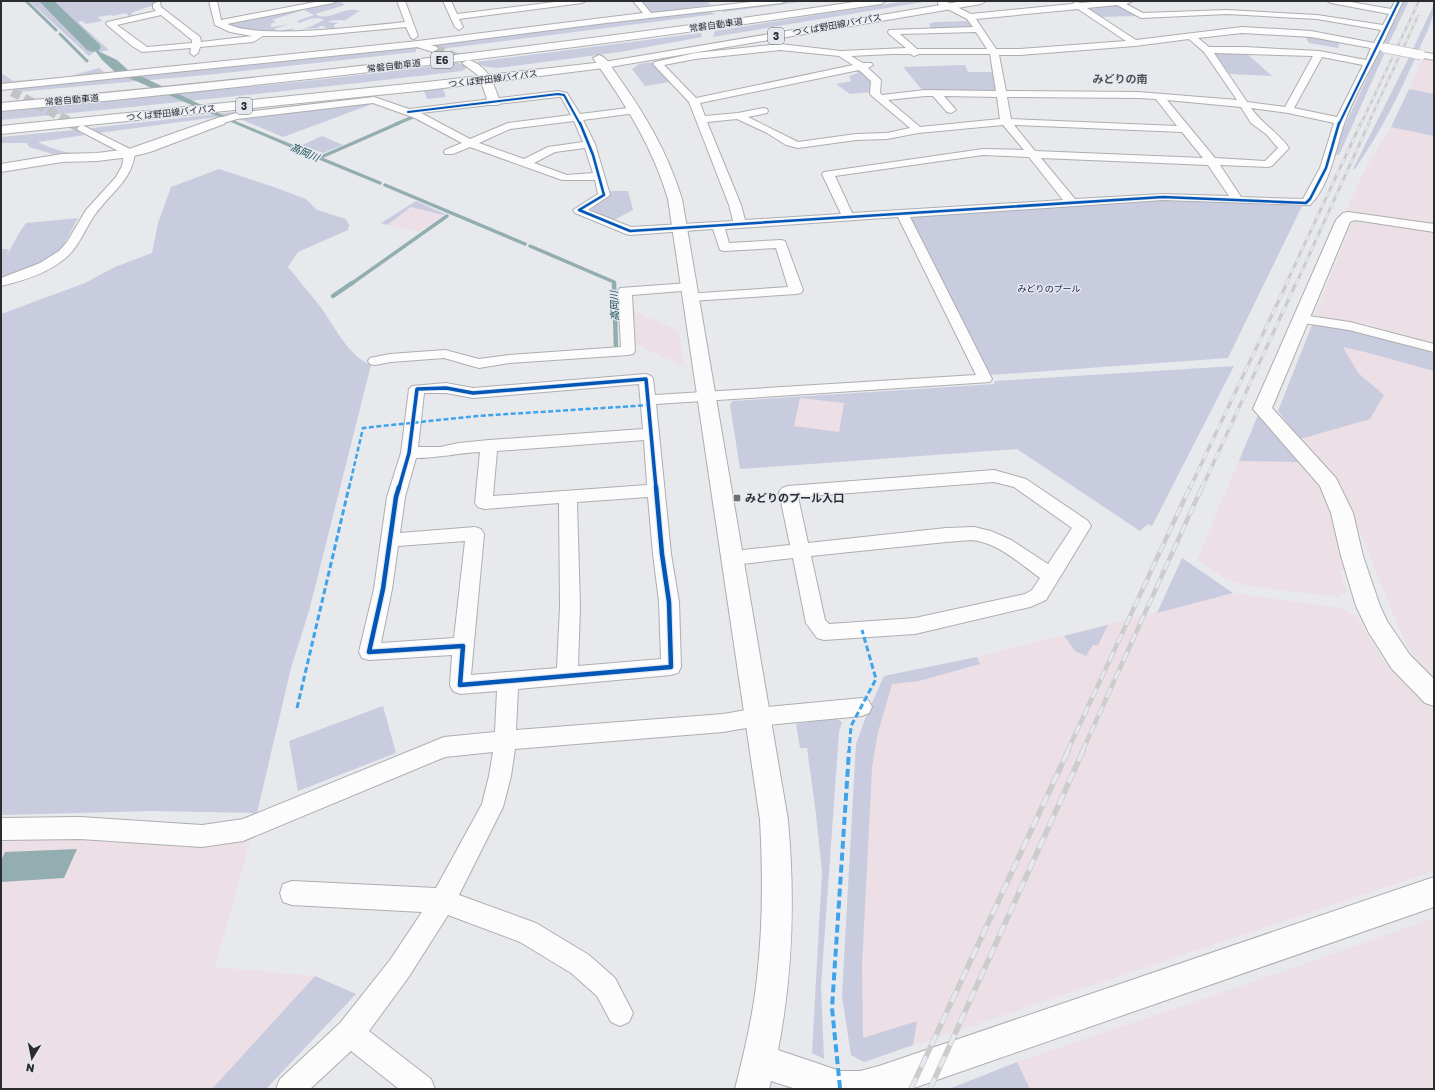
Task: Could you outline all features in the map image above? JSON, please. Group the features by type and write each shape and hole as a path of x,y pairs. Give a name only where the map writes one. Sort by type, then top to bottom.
{"main road":[{"name":"常磐自動車道","path":"1,99 415,56 637,29 836,1"},
{"name":"常磐自動車道","path":"1,107 284,78 542,48 881,1"},
{"name":"つくば野田線バイパス","path":"601,62 756,34 946,3 981,1"},
{"name":"つくば野田線バイパス","path":"1,130 601,62 766,37 946,3"},
{"path":"418,44 433,49"},
{"path":"601,62 636,110 660,153 670,180 680,227 774,820 777,855 776,939 770,1002 755,1075 790,1070 840,1088 860,1088 879,1083 1434,892"},
{"path":"468,63 481,70 494,102"},
{"name":"つくば野田線バイパス","path":"1,125 484,76"},
{"path":"1,168 62,158 98,157 130,153 145,149 220,121"},
{"path":"1434,228 1348,216 1343,220 1302,319 1262,409 1329,483 1342,513 1352,556 1368,606 1377,626 1402,662 1434,695"}],"street":[{"path":"158,1 157,8 197,39 197,45 189,67"},
{"path":"213,1 218,23 231,30 298,35 410,24"},
{"path":"218,23 333,1"},
{"path":"401,1 418,44"},
{"path":"447,1 464,38"},
{"path":"455,17 582,1"},
{"path":"637,1 650,16"},
{"path":"711,1 718,8"},
{"path":"1,87 418,44 758,2 782,1"},
{"path":"1072,1 1135,43"},
{"path":"970,17 1129,1"},
{"path":"1331,1 1394,12"},
{"path":"408,112 558,94 564,95 578,117 590,144 604,195 579,210 630,230 1164,197 1306,203 1310,199 1326,168 1340,121 1368,63 1381,47 1386,28 1399,1"},
{"path":"1118,2 1141,16 1227,12 1317,17 1386,28"},
{"path":"946,3 970,17 979,29 994,53 1006,122 1072,203"},
{"path":"1247,5 1269,32"},
{"path":"163,12 110,24 145,50 253,40 262,33"},
{"path":"916,52 889,30 979,29"},
{"path":"740,223 735,205 703,119 694,101 658,64 695,56 780,47 841,54 891,51 994,53 1135,43 1242,30 1311,34 1434,57"},
{"path":"766,37 780,47"},
{"path":"848,217 828,174 983,152 1268,164 1284,148 1270,132 1255,121 1207,50 1192,37"},
{"path":"1207,50 1244,50 1319,54 1368,63"},
{"path":"889,60 916,52"},
{"path":"841,54 862,67 876,80 876,94 918,130"},
{"path":"1288,110 1319,54"},
{"path":"694,101 739,93 875,63"},
{"path":"1,87 12,92"},
{"path":"881,98 936,93 1002,95 1138,95 1243,104 1288,110 1340,121"},
{"path":"936,93 951,110"},
{"path":"1159,97 1212,162 1237,200"},
{"path":"220,121 236,116 374,100 408,112 470,143 566,178 600,176"},
{"path":"449,152 508,126 636,110"},
{"path":"703,119 738,116 763,111"},
{"path":"738,116 771,131 790,143 798,145 856,137 887,136 918,130 1006,122 1186,129"},
{"path":"1,282 54,261 62,254 91,212 118,182 129,164 130,153 82,128"},
{"path":"525,163 552,149 590,144"},
{"path":"649,400 985,378 902,213"},
{"path":"375,361 390,358 445,354 479,364 509,359 628,351 625,291 690,292 796,290 781,244 724,247 718,224"},
{"path":"1302,319 1350,326 1434,348"},
{"path":"390,540 475,534 460,685 671,667 669,602 662,554 646,379 473,393 446,388 417,389 409,453 396,497 382,589 369,652 463,646"},
{"path":"409,453 440,452 459,448 489,445 652,434"},
{"path":"489,445 484,503 656,490"},
{"path":"994,476 1020,483 1082,526 1039,595 1030,600 915,626 824,632 816,623 801,552 788,492 994,476"},
{"path":"567,676 570,607 568,496"},
{"path":"733,558 801,552 938,536 973,534 988,537 1001,542 1051,576"},
{"path":"290,1089 350,1033 399,969 443,901 492,807 498,791 504,740 508,681"},
{"path":"1,829 80,828 202,836 243,830 444,746 723,723 758,717 862,708"},
{"path":"292,893 443,901 527,932 580,964 606,987 620,1013"},
{"path":"350,1033 421,1089"}],"shaded area":[{"path":"1424,57 1434,58 1434,224 1346,211 1363,173 1391,127"},
{"path":"411,206 443,215 419,232 387,225"},
{"path":"1358,220 1434,232 1434,344 1413,339 1369,324 1321,318 1315,314 1353,221"},
{"path":"631,310 679,331 683,366 633,343"},
{"path":"1312,325 1434,351 1434,677 1422,666 1406,645 1342,488 1329,469 1300,439 1278,411"},
{"path":"800,397 844,403 839,432 794,426"},
{"path":"1258,415 1308,473 1327,502 1344,570 1340,571 1347,591 1339,597 1243,585 1223,577 1197,560"},
{"path":"1233,593 1341,608 1357,617 1380,656 1413,693 1434,710 1434,871 864,1062 851,1055 842,996 856,744 867,714 884,676 977,657"},
{"path":"45,838 251,838 215,967 315,976 212,1089 1,1089 1,842"},
{"path":"1434,918 1434,1089 1030,1089 1017,1062 1276,974"}],"green space":[{"path":"29,1 44,2 45,6 94,52 89,56"},
{"path":"49,1 154,1 154,5 131,13 133,15 129,16 126,13 98,17 102,21 86,24 82,21 78,22 109,50 100,52 56,10"},
{"path":"340,1 345,5 315,14 326,16 348,10 360,11 345,20 334,20 328,22 338,23 334,25 334,28 319,26 319,28 304,29 324,20 315,18 299,23 297,21 314,15 304,10"},
{"path":"641,1 707,1 711,5 654,13 651,12"},
{"path":"794,1 808,1 722,12 723,9"},
{"path":"906,1 929,1 713,37 715,31"},
{"path":"1404,1 1409,1 1387,47 1382,45"},
{"path":"1434,4 1431,22 1426,34 1418,51 1412,51"},
{"path":"1118,5 1137,16 1101,17 1088,8"},
{"path":"301,8 303,10 272,20 276,22 270,24 272,27 289,24 274,29 278,31 296,28 287,32 245,30 227,26 226,22"},
{"path":"706,11 716,14 441,49 435,45"},
{"path":"970,21 975,27 932,30 929,24 934,22"},
{"path":"701,33 702,37 620,52 498,68 487,67 475,62"},
{"path":"1304,35 1340,41 1338,48 1309,43"},
{"path":"412,46 424,48 416,49 416,52 216,74 17,92 13,90 19,87"},
{"path":"1380,50 1386,50 1339,155 1336,155 1339,139 1344,127"},
{"path":"1213,52 1245,52 1272,76 1230,74"},
{"path":"1410,55 1416,56 1396,100 1372,142 1355,169 1353,169"},
{"path":"651,62 670,82 645,86 632,69 639,64"},
{"path":"459,63 468,67 462,71 405,78 1,120 1,112 325,79"},
{"path":"965,65 968,72 995,72 999,92 923,91 903,67"},
{"path":"99,68 105,73 102,75 4,85 1,82 1,73 13,81 67,77"},
{"path":"854,70 860,70 871,79 872,92 850,94 836,84 851,81 849,76 858,73"},
{"path":"443,89 446,97 427,99 424,91"},
{"path":"1409,89 1434,94 1434,136 1391,127"},
{"path":"358,98 99,133 91,128"},
{"path":"375,103 283,137 240,119"},
{"path":"75,130 85,135 38,142 54,149 68,152 99,154 59,156 29,147 27,143 1,143 1,137"},
{"path":"322,136 343,145 323,153 302,145"},
{"path":"219,169 306,199 317,210 346,219 349,225 348,230 298,252 288,267 319,305 348,347 362,360 371,365 309,611 291,668 257,813 153,811 1,815 1,314 85,283 115,267 152,253 158,223 171,187"},
{"path":"610,191 628,191 633,210 614,220 592,212 591,207 610,194"},
{"name":"みどりのプール","path":"1169,200 1302,206 1228,358 990,375 909,218 912,216"},
{"path":"416,201 445,214 443,215 411,207 387,225 381,223"},
{"path":"78,218 60,250 50,259 43,262 32,261 43,263 1,279 1,249 9,249 7,255 26,223"},
{"path":"1312,325 1358,331 1434,351 1434,371 1343,347 1358,373 1384,395 1370,419 1300,439 1278,411"},
{"path":"1234,366 1152,526 1148,524 1140,531 1017,449 740,469 730,405 732,401 995,384 994,381","holes":["800,398 844,403 839,432 794,426"]},
{"path":"1258,415 1298,462 1239,461"},
{"path":"1182,558 1233,593 1157,613"},
{"path":"1108,625 1098,645 1093,645 1086,656 1075,651 1064,636"},
{"path":"977,657 980,664 919,681 892,684 878,732 872,767 862,966 863,1038 917,1021 913,1045 864,1062 851,1055 842,996 856,744 867,714 884,676"},
{"path":"383,706 396,753 298,791 289,741"},
{"path":"835,718 842,722 839,732 821,986 824,1059 812,1053 822,872 807,748 800,748 796,724"},
{"path":"315,976 356,994 266,1089 212,1089"},
{"path":"1017,1062 1030,1089 949,1089"}],"water":[{"path":"59,17 64,17 100,52 117,60 128,70 233,120 320,156 315,158 115,72"},
{"path":"77,849 64,878 1,882 1,861 5,852"}],"waterway":[{"path":"26,1 56,30"},
{"name":"高岡川","path":"46,1 93,47"},
{"path":"60,34 87,61"},
{"path":"396,124 413,117"},
{"path":"319,158 399,123"},
{"name":"高岡川","path":"312,155 319,158"},
{"name":"高岡川","path":"319,158 380,183"},
{"name":"高岡川","path":"385,185 525,244"},
{"path":"351,284 447,216"},
{"name":"高岡川","path":"530,246 614,283"},
{"path":"333,296 352,283"},
{"name":"高岡川","path":"614,283 616,348"}],"tunnel":[{"path":"433,49 468,63"},
{"path":"12,92 75,124"},
{"path":"73,123 82,128"}],"railway":[{"path":"1361,124 1419,1"},
{"path":"1368,124 1418,16"},
{"path":"1286,284 1361,123"},
{"path":"1296,284 1369,123"},
{"path":"1190,488 1287,283"},
{"path":"1202,488 1296,283"},
{"path":"1067,752 1190,487"},
{"path":"1082,752 1202,487"},
{"path":"911,1089 1068,751"},
{"path":"930,1089 1083,751"}],"marked path":[{"path":"297,708 363,428 477,416 650,405"},
{"path":"840,1088 832,1008 851,726 876,679 862,630"}],"cycle path":[{"path":"408,112 558,94 564,95 578,119 589,143 604,195 579,210 630,231 1163,197 1306,203 1310,199 1326,168 1340,121 1399,1"},
{"path":"646,379 662,554 669,602 671,667 460,685 463,646 369,652 383,589 396,497 409,453 417,389 446,388 473,393 646,379"}],"place":[{"name":"みどりのプール入口","path":"737,498"}],"district":[{"name":"みどりの南","path":"1120,79"}]}
